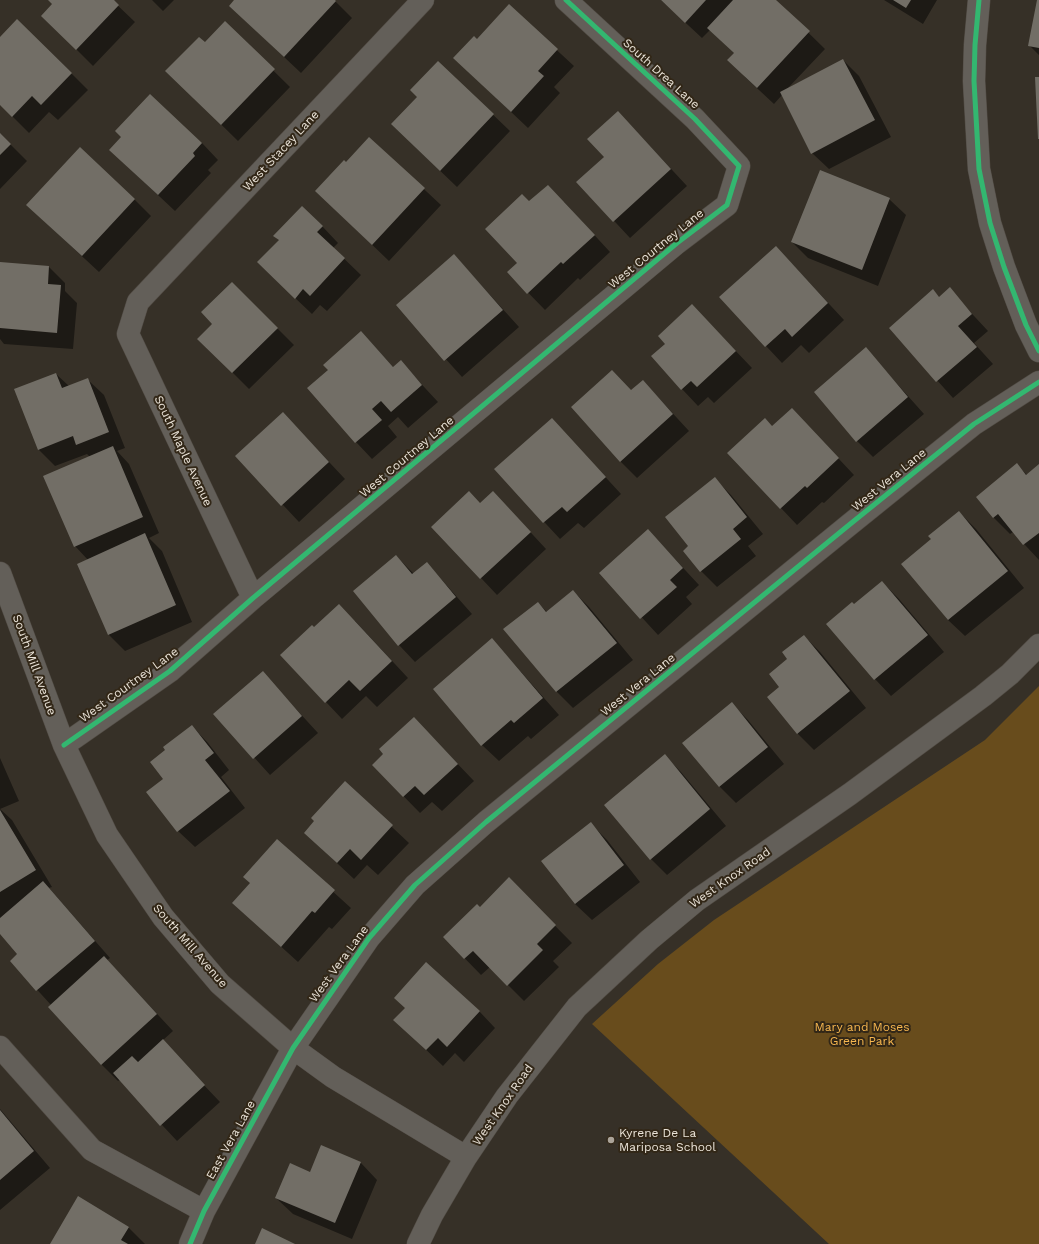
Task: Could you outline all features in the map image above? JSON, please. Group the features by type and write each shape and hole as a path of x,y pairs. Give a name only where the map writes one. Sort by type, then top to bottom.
{"street":[{"name":"West Stacey Lane","path":"138,302 423,0"},
{"name":"South Drea Lane","path":"566,0 694,119 739,166"},
{"path":"979,0 975,38 974,81 979,168 990,223 1004,266 1026,325 1039,351"},
{"name":"West Courtney Lane","path":"64,745 170,671 253,598 677,243 727,205 739,166"},
{"name":"South Maple Avenue","path":"138,302 128,334 253,598"},
{"name":"West Vera Lane","path":"293,1048 368,938 416,885 454,849 974,424 1039,382"},
{"name":"South Mill Avenue","path":"0,572 64,745 107,835 162,917 220,984 293,1048 333,1077 466,1157"},
{"name":"West Knox Road","path":"418,1244 432,1215 466,1157 507,1096 577,1007 649,940 697,900 850,794 983,696 1010,674 1039,645"},
{"path":"0,1047 92,1150 204,1211"},
{"name":"East Vera Lane","path":"190,1244 204,1211 293,1048"}],"green space":[{"name":"Mary and Moses Green Park","path":"1039,686 1039,1244 829,1244 592,1024 658,964 714,920 985,740"}],"building":[{"path":"48,0 114,0 119,5 76,50 41,16 52,4"},
{"path":"234,0 336,1 284,57 229,6"},
{"path":"661,0 706,0 685,23"},
{"path":"733,0 776,0 810,31 757,88 727,60 734,53 707,28"},
{"path":"893,0 911,0 906,8"},
{"path":"1037,0 1039,0 1039,48 1028,46"},
{"path":"509,4 558,49 538,71 544,76 511,112 453,58 474,36 477,39"},
{"path":"17,19 72,73 41,105 32,96 12,117 0,105 0,37"},
{"path":"225,21 275,69 221,125 165,71 199,37 205,42"},
{"path":"843,59 875,120 811,154 780,92"},
{"path":"438,61 494,114 440,171 391,124 417,97 410,90"},
{"path":"1035,77 1039,77 1039,139 1038,139"},
{"path":"150,94 202,143 193,153 195,156 158,195 109,150 121,137 115,131"},
{"path":"618,111 671,169 613,222 576,182 604,157 587,139"},
{"path":"0,133 11,144 0,155"},
{"path":"369,137 425,188 372,245 315,191 344,160 346,162"},
{"path":"80,147 135,199 82,256 26,205"},
{"path":"820,170 890,198 862,270 791,242"},
{"path":"548,185 595,235 563,264 561,262 527,294 507,272 517,263 485,229 522,194 529,201"},
{"path":"302,206 323,226 317,232 345,258 310,296 303,289 295,299 257,262 279,240 273,236"},
{"path":"776,246 828,303 792,337 785,329 765,347 719,297"},
{"path":"454,254 503,310 444,361 396,305"},
{"path":"0,262 49,266 48,284 61,285 57,333 0,328"},
{"path":"232,282 278,328 232,373 197,339 212,324 201,312"},
{"path":"950,287 972,314 958,326 977,347 936,382 889,328 933,289 939,297"},
{"path":"692,304 736,351 697,387 691,381 681,390 651,356 665,344 658,336"},
{"path":"361,331 393,367 401,360 422,385 391,412 381,401 372,409 382,420 355,443 307,388 328,370 323,365"},
{"path":"866,347 908,397 856,442 814,392"},
{"path":"612,370 631,390 643,380 673,414 620,462 571,407"},
{"path":"56,373 62,388 88,378 109,432 76,445 73,436 38,450 14,389"},
{"path":"792,408 839,458 807,488 805,486 780,509 727,453 765,418 772,426"},
{"path":"283,412 329,462 281,506 235,456"},
{"path":"552,418 606,477 567,512 562,507 543,523 494,469"},
{"path":"113,446 143,517 74,547 43,476"},
{"path":"1017,463 1026,475 1039,464 1039,533 1023,545 998,514 993,518 976,497"},
{"path":"715,477 747,517 733,529 741,539 700,572 683,551 688,546 665,517"},
{"path":"469,491 480,503 493,491 531,532 480,579 431,527"},
{"path":"959,511 1008,571 948,620 901,564 931,539 928,536"},
{"path":"648,529 683,568 670,580 677,587 640,619 599,573"},
{"path":"145,533 176,605 108,635 77,564"},
{"path":"396,555 412,574 427,562 456,597 398,646 353,591"},
{"path":"882,581 928,635 874,680 826,624 852,602 854,604"},
{"path":"573,590 617,643 556,692 503,629 538,602 546,612"},
{"path":"339,604 392,661 360,691 349,680 325,703 280,655 312,625 314,627"},
{"path":"804,635 850,691 797,734 767,697 779,687 769,674 787,659 782,652"},
{"path":"492,638 543,698 514,723 511,720 481,746 433,689"},
{"path":"263,671 302,716 253,759 213,714"},
{"path":"732,702 768,747 719,787 682,743"},
{"path":"414,717 458,764 424,795 415,786 403,797 372,765 383,754 379,749"},
{"path":"192,725 214,753 205,760 230,791 177,832 146,792 163,779 150,762 165,750 163,747"},
{"path":"665,754 710,809 650,860 604,805"},
{"path":"345,781 393,825 361,860 350,849 337,863 304,833 314,821 311,818"},
{"path":"0,810 36,870 0,892"},
{"path":"591,822 624,865 575,904 541,861"},
{"path":"277,839 335,890 315,913 312,911 281,947 232,903 250,883 243,877"},
{"path":"509,877 556,925 537,944 543,950 507,986 473,951 464,959 443,937 477,904 480,907"},
{"path":"43,881 95,941 36,991 10,961 17,954 0,934 0,918"},
{"path":"104,956 157,1014 101,1065 48,1007"},
{"path":"426,962 480,1011 447,1047 438,1038 426,1050 393,1020 405,1008 394,998"},
{"path":"163,1039 205,1085 160,1126 113,1073 132,1056 138,1062"},
{"path":"0,1110 34,1151 0,1180"},
{"path":"321,1145 361,1162 335,1223 275,1198 290,1163 310,1172"},
{"path":"78,1196 129,1227 121,1240 128,1244 50,1244"},
{"path":"262,1228 295,1244 255,1244"}],"cycle path":[{"path":"64,745 170,671 253,598 677,243 727,205 739,166 695,119 566,0"},
{"path":"979,0 975,45 974,81 979,169 990,223 1004,267 1026,325 1039,351"},
{"path":"190,1244 204,1211 293,1048 369,938 415,885 486,822 974,424 1039,382"}],"place":[{"name":"Kyrene De La Mariposa School","path":"611,1140"}]}
